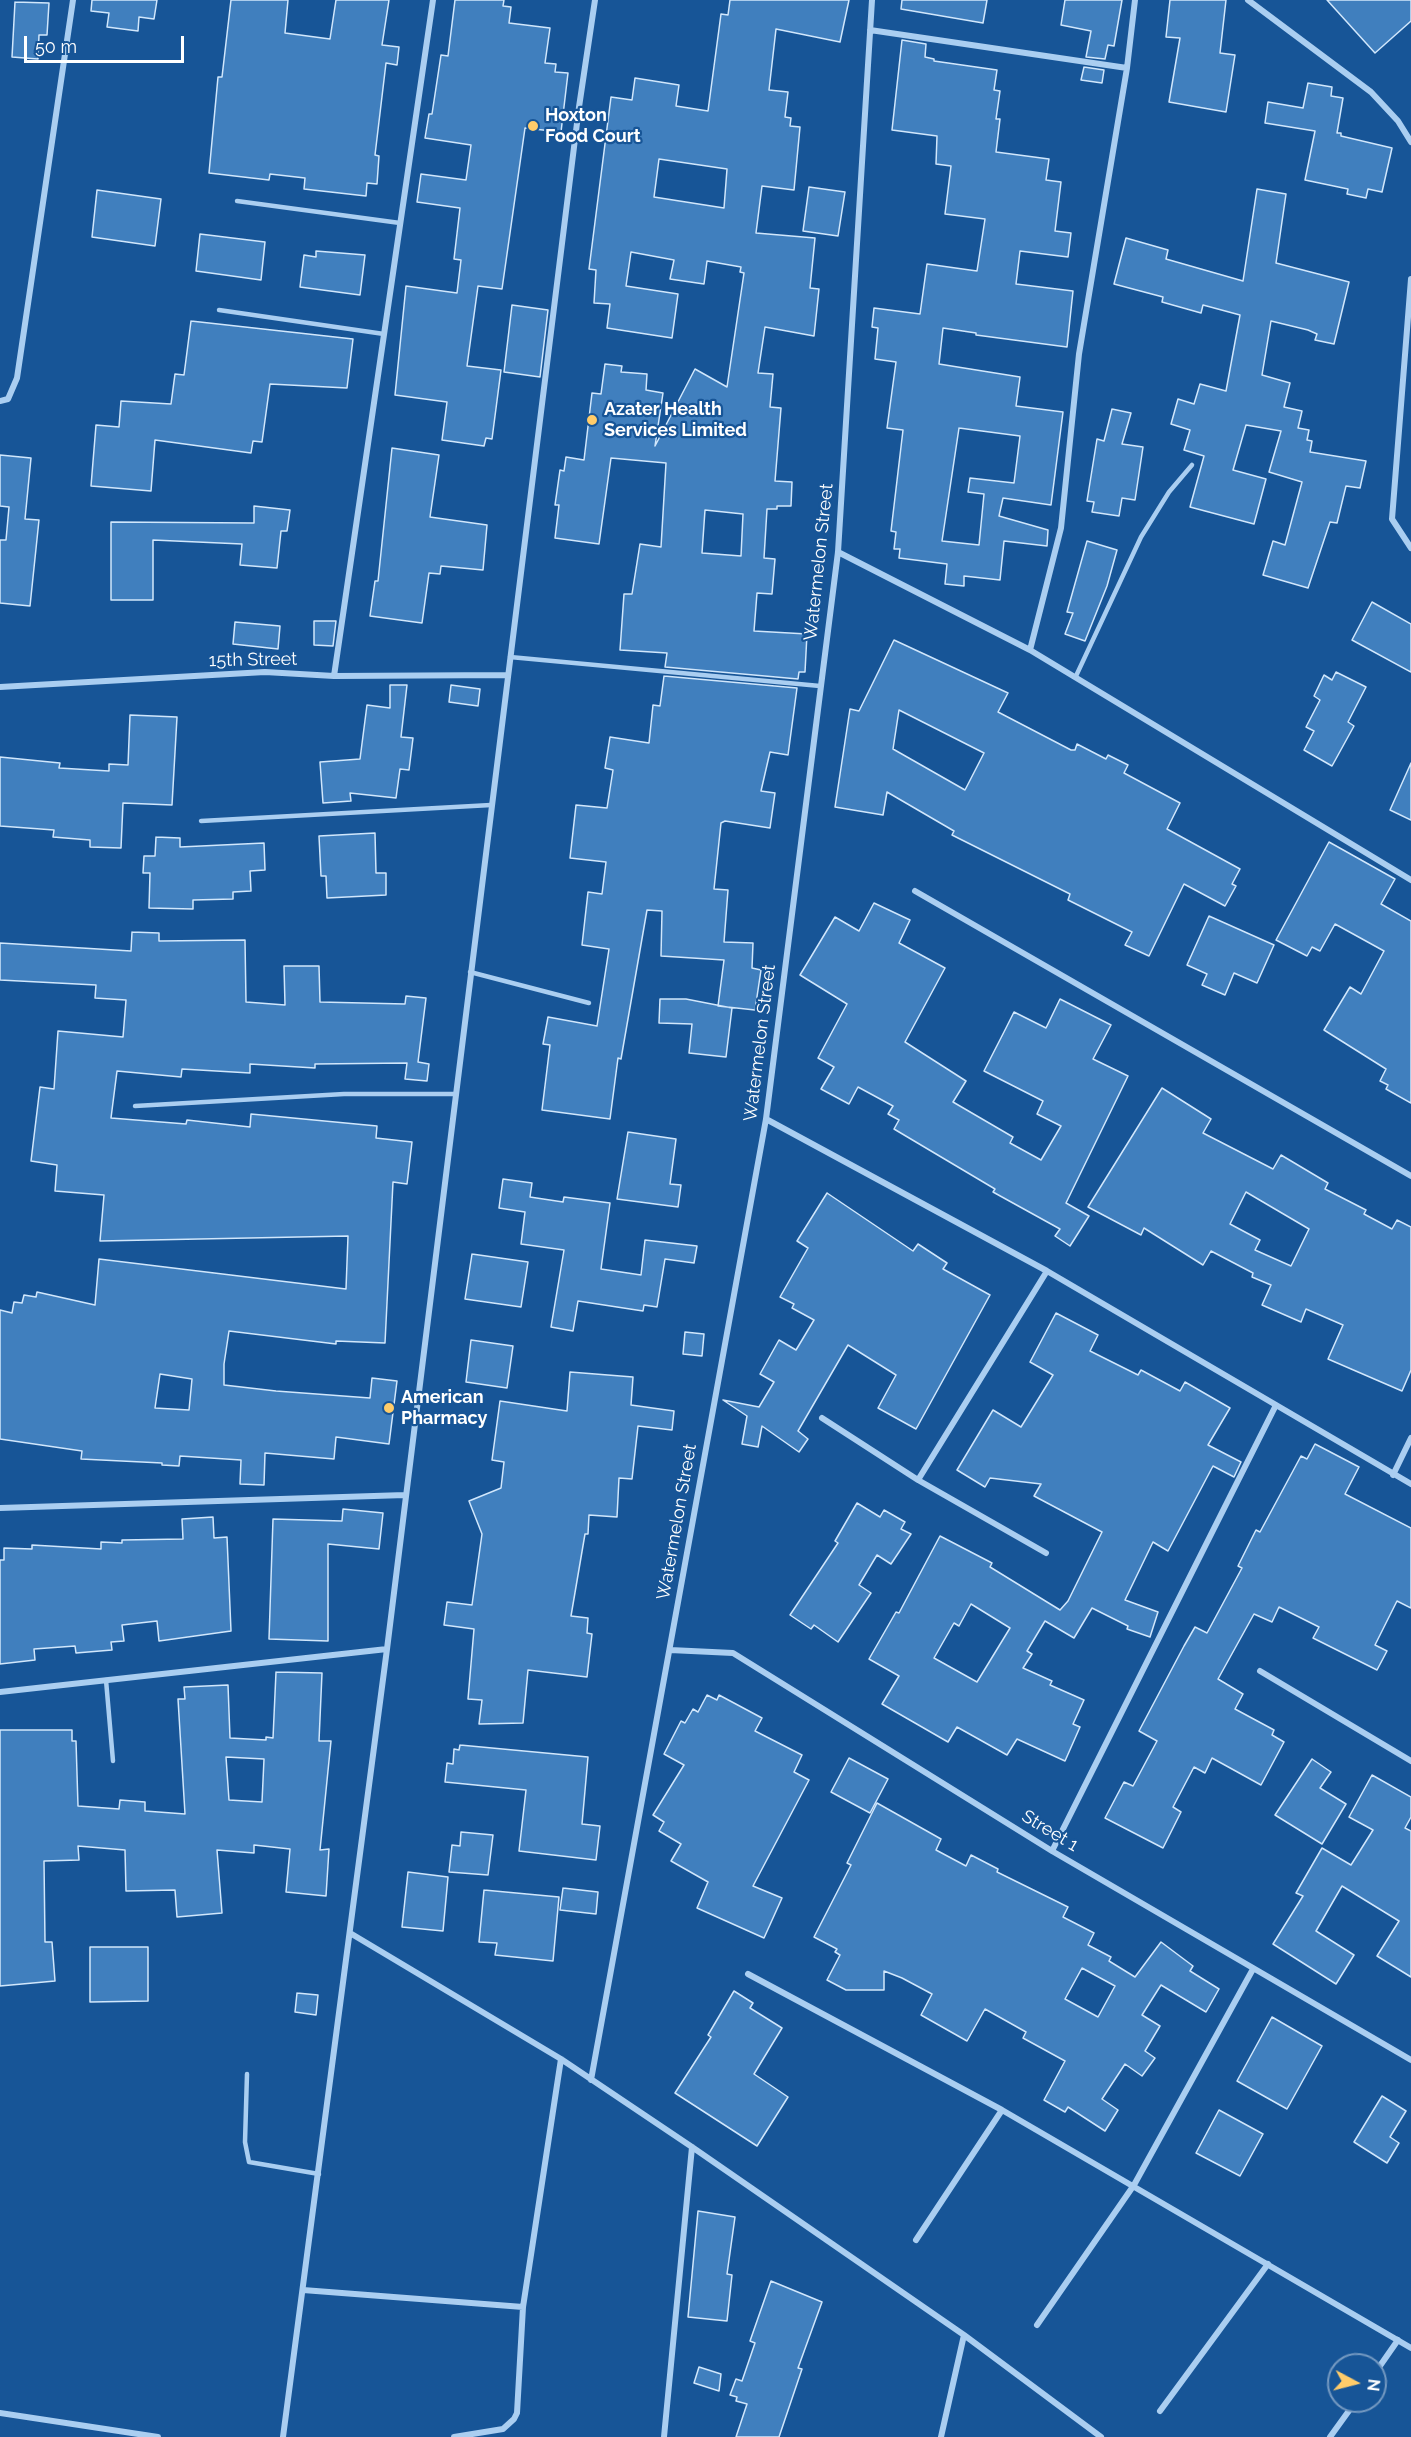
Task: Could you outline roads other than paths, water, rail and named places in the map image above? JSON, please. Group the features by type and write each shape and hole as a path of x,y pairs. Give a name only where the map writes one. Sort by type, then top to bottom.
{"street":[{"path":"0,400 8,399 17,378 73,0"},
{"path":"334,676 433,0"},
{"path":"283,2437 387,1649 579,107 596,0"},
{"name":"Watermelon Street","path":"591,2079 670,1650 721,1355 766,1119 838,552 872,0"},
{"path":"1030,650 1061,528 1079,354 1127,68 1135,0"},
{"path":"1248,0 1371,92 1398,121 1411,142"},
{"path":"870,30 1127,68"},
{"path":"1411,279 1392,519 1411,548"},
{"path":"838,552 1030,650 1076,676 1411,880"},
{"name":"15th Street","path":"0,687 265,672 334,676 508,675"},
{"path":"915,891 1411,1176"},
{"path":"766,1119 1047,1271 1411,1484"},
{"path":"918,1480 1047,1271"},
{"path":"1052,1851 1276,1405"},
{"path":"822,1419 918,1480 1046,1553"},
{"path":"1393,1474 1411,1438"},
{"path":"0,1508 405,1495"},
{"path":"0,1692 387,1649"},
{"name":"Street 1","path":"670,1650 733,1653 1052,1851 1411,2060"},
{"path":"1260,1671 1411,1761"},
{"path":"350,1933 561,2059 692,2146 964,2335 1101,2437"},
{"path":"1037,2325 1134,2185 1253,1969"},
{"path":"748,1974 1002,2110 1411,2348"},
{"path":"454,2437 503,2429 517,2413 523,2307 561,2059"},
{"path":"916,2240 1002,2110"},
{"path":"664,2437 692,2146"},
{"path":"1160,2411 1268,2264"},
{"path":"303,2290 523,2307"},
{"path":"941,2437 964,2335"},
{"path":"1387,2356 1398,2340"},
{"path":"0,2413 158,2437"},
{"path":"1330,2437 1347,2413"}],"lane":[{"path":"237,201 400,223"},
{"path":"219,310 384,334"},
{"path":"1076,676 1141,537 1168,492 1191,465"},
{"path":"510,657 820,686"},
{"path":"201,821 491,805"},
{"path":"470,972 590,1003"},
{"path":"135,1106 344,1094 455,1094"},
{"path":"106,1680 113,1761"},
{"path":"247,2074 245,2142 249,2162 319,2174"}],"place":[{"name":"Hoxton Food Court","path":"533,126"},
{"name":"Azater Health Services Limited","path":"592,420"},
{"name":"American Pharmacy","path":"389,1408"}]}
